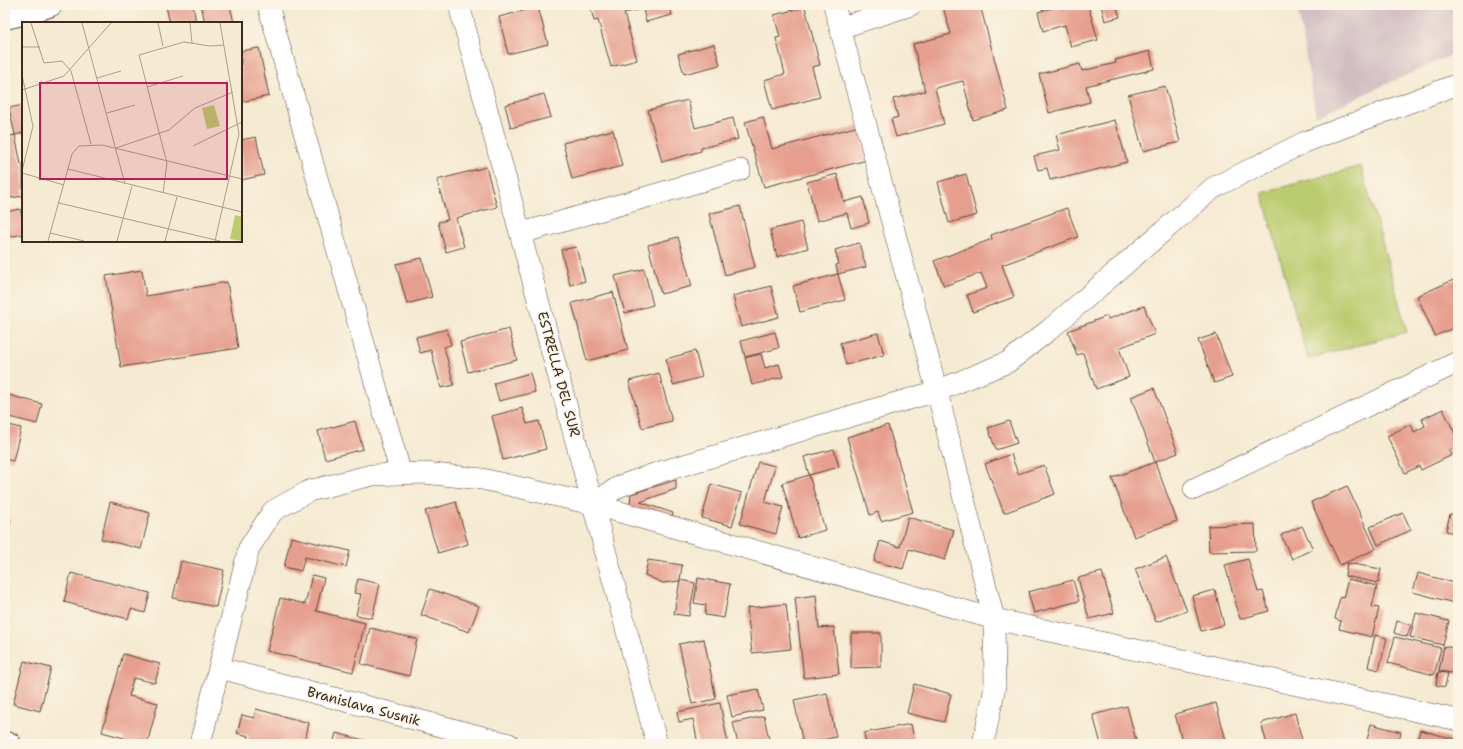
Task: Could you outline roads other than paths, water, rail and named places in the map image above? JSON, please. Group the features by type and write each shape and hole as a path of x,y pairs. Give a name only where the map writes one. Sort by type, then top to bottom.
{"street":[{"path":"5,18 51,5"},
{"path":"268,5 401,474"},
{"name":"ESTRELLA DEL SUR","path":"459,5 522,233 592,504 657,744"},
{"path":"834,5 937,391 994,619 995,688 983,744"},
{"path":"840,28 911,5"},
{"path":"592,504 620,486 660,472 937,391 1008,362 1050,330 1213,188 1305,142 1458,84"},
{"path":"522,233 740,170"},
{"path":"1194,489 1458,362"},
{"path":"200,744 249,548 273,511 309,491 372,475 424,473 482,479 592,504 994,619 1458,720"},
{"name":"Branislava Susnik","path":"220,668 509,744"},
{"path":"5,742 10,744"}]}
